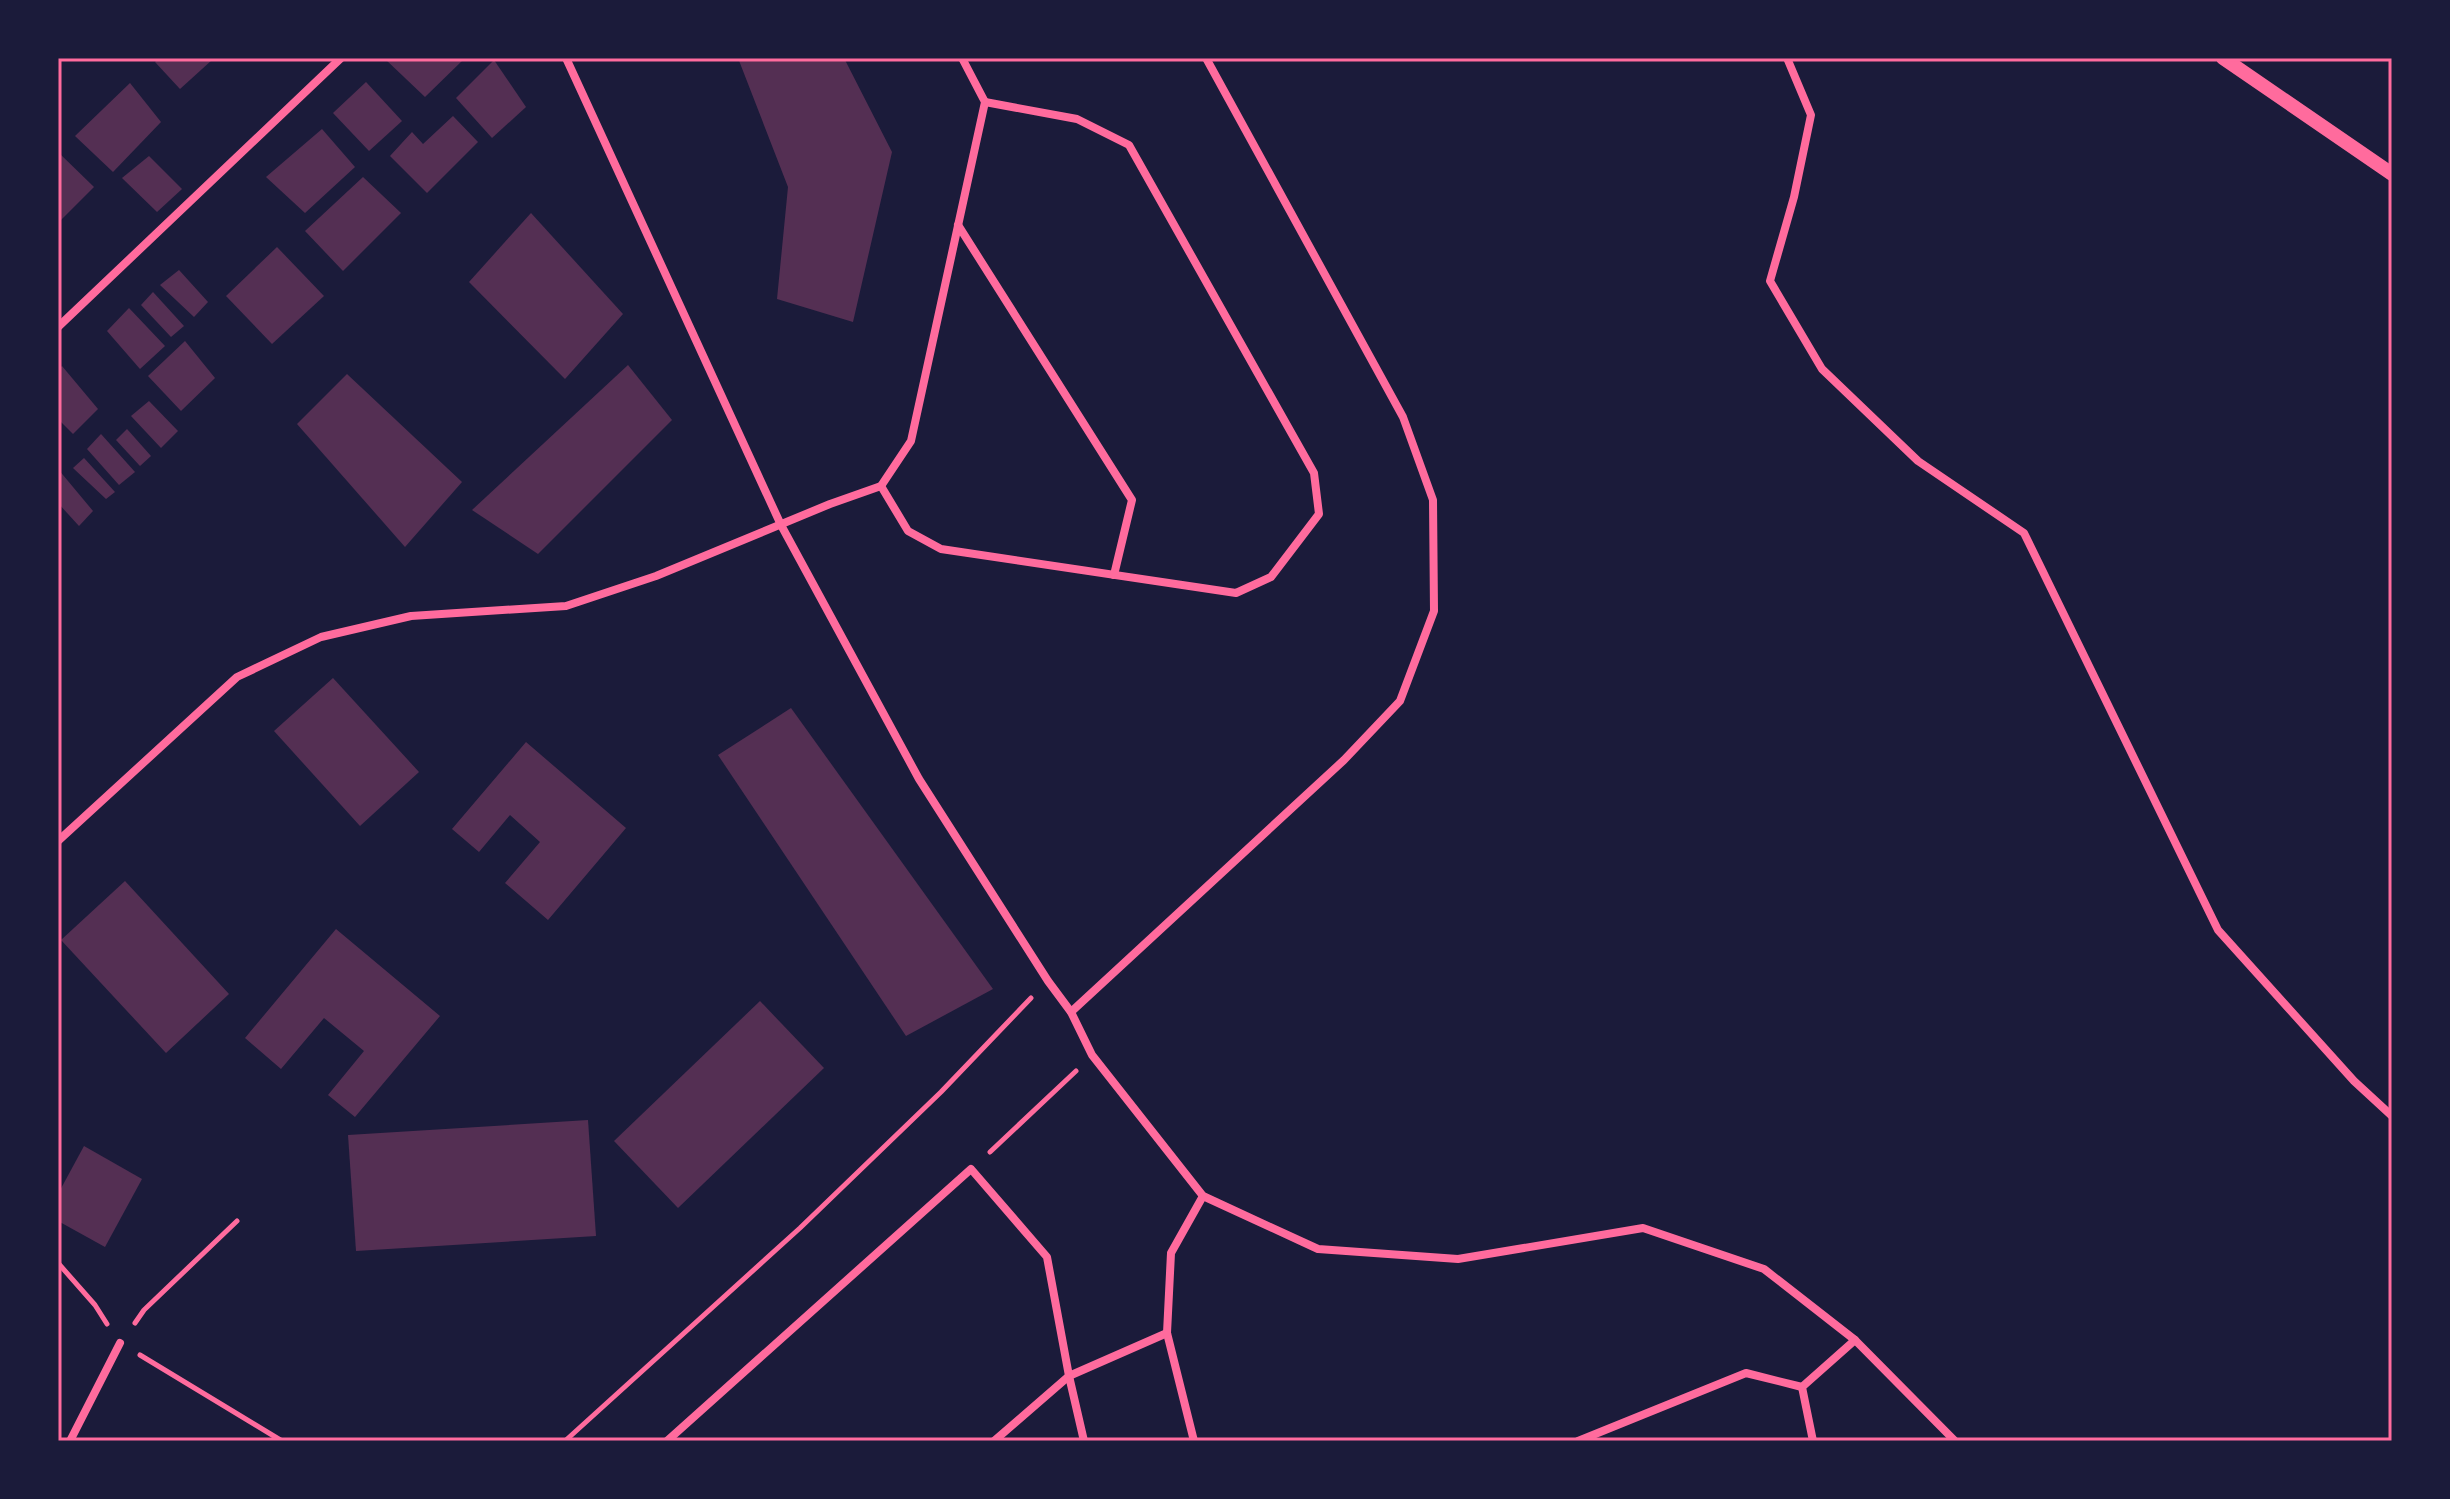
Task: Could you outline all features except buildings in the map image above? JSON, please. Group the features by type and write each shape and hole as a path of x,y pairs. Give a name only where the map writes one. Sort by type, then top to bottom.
{"street":[{"path":"58,327 341,58"},
{"path":"566,58 781,525 919,779 1071,1012 1092,1055 1203,1196 1318,1249 1458,1259 1643,1228 1764,1269 1855,1340 1955,1441"},
{"path":"58,841 237,677 321,637 411,616 566,606 656,576 881,486 911,441 985,102 962,58"},
{"path":"1071,1012 1344,760 1400,701 1434,611 1433,500 1403,417 1206,58"},
{"path":"1787,58 1811,115 1794,197 1770,281 1822,369 1918,461 2024,533 2218,930 2354,1081 2392,1116"},
{"path":"2223,58 2392,174"},
{"path":"881,486 908,531 941,549 1236,593 1271,577 1319,514 1314,473 1129,145 1077,119 985,102"},
{"path":"958,225 1132,500 1114,575"},
{"path":"667,1441 971,1169 1047,1257 1084,1441"},
{"path":"1194,1441 1167,1333 1171,1253 1203,1196"},
{"path":"994,1441 1069,1376 1167,1333"},
{"path":"1802,1387 1855,1340"},
{"path":"70,1441 120,1343"},
{"path":"1578,1441 1746,1373 1802,1387"},
{"path":"1802,1387 1813,1441"}],"path":[{"path":"565,1441 800,1228 941,1092 1048,981"},
{"path":"971,1169 1092,1055"},
{"path":"120,1343 144,1310 237,1221"},
{"path":"58,1263 95,1305 120,1343 282,1441"}]}
